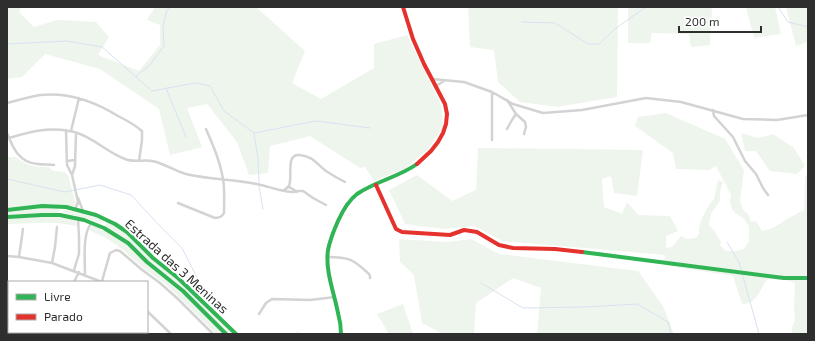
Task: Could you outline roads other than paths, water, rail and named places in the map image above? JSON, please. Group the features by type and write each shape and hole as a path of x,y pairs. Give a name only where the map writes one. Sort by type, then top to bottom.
{"main road":[{"path":"341,334 339,314 329,274 327,256 330,240 342,213 352,197 407,170 421,161 441,138 446,123 447,109 421,58 403,7"},
{"path":"376,185 396,229 402,232 451,235 464,230 477,232 499,246 513,248 554,249 784,278 808,278"},
{"name":"Estrada das 3 Meninas","path":"7,210 52,206 74,208 103,218 115,224 127,232 153,258 178,278 236,334"},
{"path":"62,216 61,210 66,207"},
{"name":"Estrada das 3 Meninas","path":"7,217 43,214 78,218 100,226 129,244 151,265 184,292 226,334"},
{"path":"100,226 104,224 103,218"}],"street":[{"path":"432,79 464,82 492,92 513,104 543,113 582,110 646,98 681,102 743,119 777,120 808,115"},
{"path":"436,86 445,80"},
{"path":"492,92 492,140"},
{"path":"7,103 40,95 58,95 79,98 101,106 142,131 139,161"},
{"path":"71,131 79,98"},
{"path":"507,100 516,114 525,122 526,127 524,134"},
{"path":"713,110 714,116 733,137 745,161 756,174 768,195"},
{"path":"508,129 516,114"},
{"path":"178,203 215,218 220,218 224,213 223,180 216,153 206,129"},
{"path":"9,138 40,130 66,130 76,133 124,159 157,162 181,172 223,180 246,182 284,191 300,191"},
{"path":"66,130 67,165 72,175 77,196 83,211"},
{"path":"7,133 14,150 25,160 34,164 54,164"},
{"path":"72,175 75,166 76,133"},
{"path":"284,191 288,187 290,181 291,160 293,156 297,155 310,158 326,171 345,182"},
{"path":"67,161 75,160"},
{"path":"288,187 294,191 303,191 326,205"},
{"path":"74,208 77,205 77,196"},
{"path":"74,270 79,254 78,218"},
{"path":"85,275 86,238 88,228 93,223"},
{"path":"52,263 55,247 56,227"},
{"path":"19,257 23,229"},
{"path":"79,237 86,238"},
{"path":"103,281 110,253 116,250 120,251 141,270 178,299 212,334"},
{"path":"7,256 52,263 100,281"},
{"path":"327,256 353,260 370,276 370,278"},
{"path":"74,281 78,272"},
{"path":"258,314 272,299 310,300 335,297"},
{"path":"148,312 171,334"}],"waterway":[{"path":"136,76 149,66 164,46 163,26 167,10 171,7"},
{"path":"522,22 555,23 588,44 599,44 616,28 646,7"},
{"path":"778,7 788,22 808,27"},
{"path":"7,44 67,41 102,47 152,91 195,83 210,86 224,111 254,133 316,121 370,128"},
{"path":"166,88 186,137"},
{"path":"254,133 258,159 259,183"},
{"path":"7,179 65,192 100,185 131,195 182,248 202,287"},
{"path":"259,186 263,209"},
{"path":"727,242 739,262 759,334"},
{"path":"481,283 523,308 637,304 668,322 671,334"}]}
